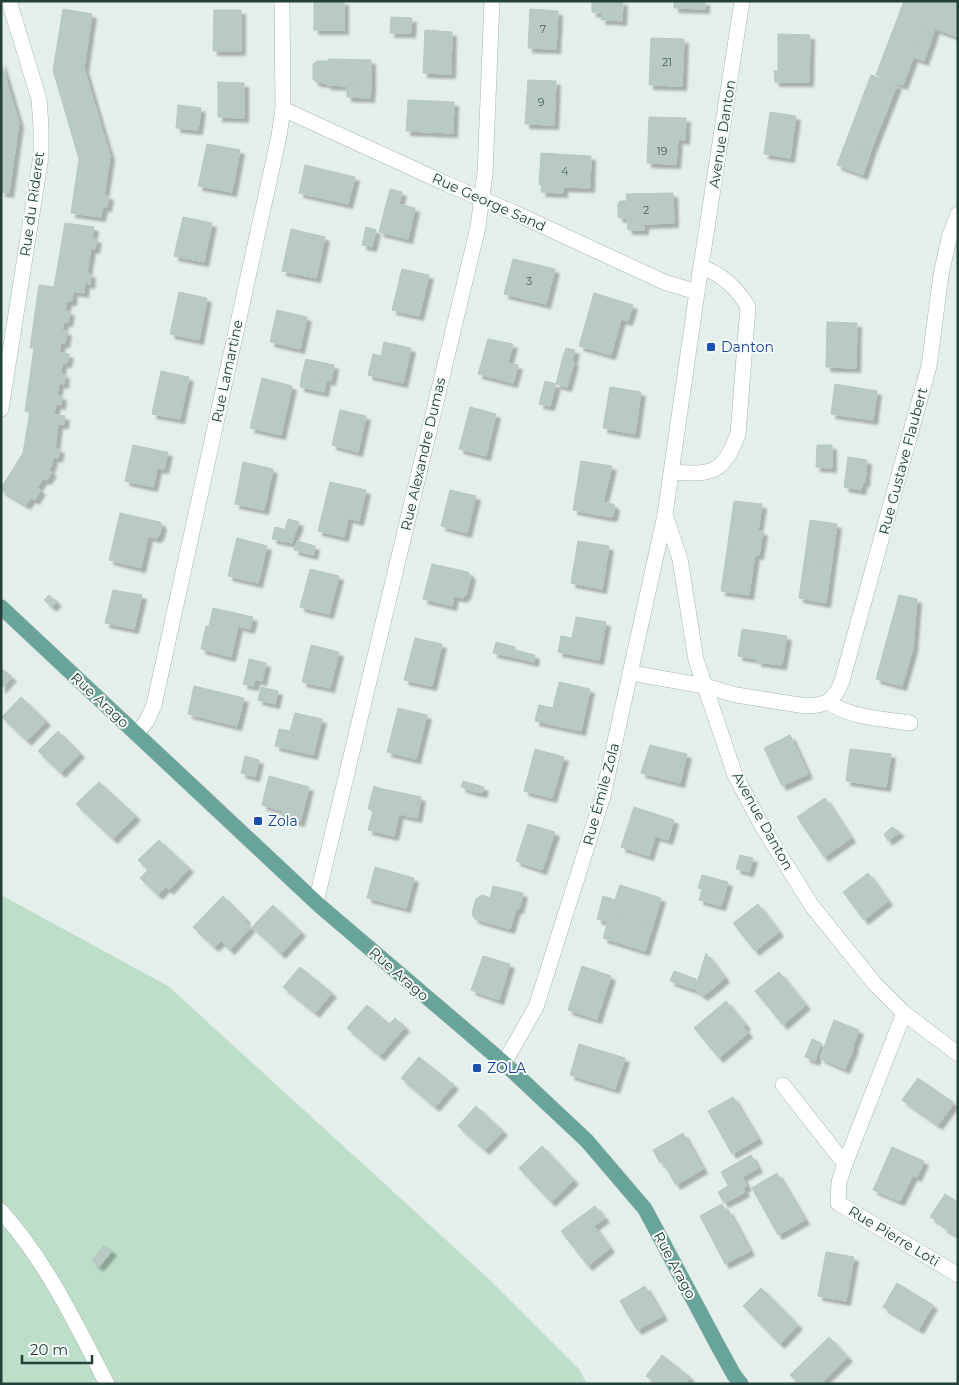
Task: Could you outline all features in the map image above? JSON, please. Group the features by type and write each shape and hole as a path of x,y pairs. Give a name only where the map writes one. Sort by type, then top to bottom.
{"main road":[{"name":"Rue Arago","path":"1,607 316,902 504,1063 587,1141 645,1209 734,1376 741,1384"}],"street":[{"name":"Rue du Rideret","path":"1,409 41,156 39,99 9,1"},
{"name":"Rue Lamartine","path":"136,734 147,721 154,706 277,146 283,109 282,1"},
{"name":"Rue Alexandre Dumas","path":"316,902 475,237 485,172 492,1"},
{"name":"Avenue Danton","path":"742,1 665,515 680,559 696,660 735,775 762,826 812,906 874,983 904,1013 958,1054"},
{"name":"Rue George Sand","path":"283,109 664,282 697,292"},
{"name":"Rue Gustave Flaubert","path":"828,702 842,681 911,435 929,366 941,275 949,238 958,214"},
{"path":"672,472 700,474 713,471 723,464 732,451 738,434 748,307 722,276 701,267"},
{"name":"Rue Émile Zola","path":"504,1063 536,1007 603,796 665,515"},
{"path":"631,673 705,686 736,695 806,706 818,706 828,702 838,709 910,724"},
{"name":"Rue Pierre Loti","path":"904,1013 845,1164 839,1182 838,1203 958,1275"},
{"path":"783,1085 845,1164"},
{"path":"1,1211 21,1232 65,1304 107,1384"}],"green space":[{"path":"1,895 168,986 491,1281 579,1369 587,1384 1,1384"}],"building":[{"path":"314,1 344,1 344,30 314,30"},
{"path":"592,1 612,1 611,20 601,20 602,13 592,12"},
{"path":"612,1 623,1 622,21 611,20"},
{"path":"674,1 705,1 705,9 674,8"},
{"path":"904,1 958,3 958,37 925,25 903,85 876,75"},
{"path":"63,9 92,14 84,68 110,156 104,195 109,196 107,207 103,207 101,217 71,213 79,159 53,70"},
{"path":"530,9 558,11 556,49 528,48"},
{"path":"214,10 241,10 241,51 213,51"},
{"path":"391,17 412,18 411,33 390,33"},
{"path":"925,25 935,29 924,61 913,57"},
{"path":"425,30 452,32 451,74 423,73"},
{"path":"778,34 810,35 809,82 775,82 774,71 778,71"},
{"path":"651,38 684,39 682,86 649,85"},
{"path":"328,59 371,60 371,87 327,85 327,83 316,82 313,79 313,64 317,61 328,61"},
{"path":"1,62 19,123 9,193 1,192"},
{"path":"871,75 897,85 871,150 846,141"},
{"path":"528,80 556,81 554,125 525,124"},
{"path":"218,82 244,83 244,118 218,117"},
{"path":"347,86 371,87 370,98 347,97"},
{"path":"408,100 454,102 453,133 406,131"},
{"path":"178,105 201,108 198,130 176,128"},
{"path":"770,112 796,116 790,158 764,154"},
{"path":"649,117 686,118 685,140 678,139 676,164 647,163"},
{"path":"846,141 871,150 863,175 837,165"},
{"path":"207,144 240,150 232,192 198,186"},
{"path":"541,153 591,156 590,188 563,187 563,193 541,192 542,185 539,185"},
{"path":"305,165 355,177 348,204 299,193"},
{"path":"390,189 402,192 399,204 415,208 408,239 379,232"},
{"path":"673,193 674,223 644,224 644,230 628,230 627,218 618,217 618,204 620,201 627,201 626,194"},
{"path":"183,217 212,223 204,262 174,256"},
{"path":"65,223 94,227 92,238 97,239 95,249 91,248 87,273 91,274 90,284 85,283 84,293 73,291 72,301 67,301 65,311 70,311 68,322 64,322 62,331 67,331 65,343 61,343 59,352 69,354 67,363 62,363 61,374 65,374 64,384 59,383 57,395 62,396 61,405 56,404 54,414 65,416 64,424 58,424 55,448 60,449 58,458 53,457 49,470 52,472 47,480 43,479 37,488 41,490 35,500 31,498 26,505 1,490 1,488 23,453 30,412 25,411 34,348 30,348 39,285 54,287"},
{"path":"366,227 376,230 372,247 362,245"},
{"path":"291,229 325,237 316,278 282,271"},
{"path":"513,259 555,269 546,304 504,294"},
{"path":"402,269 429,275 419,316 392,310"},
{"path":"179,292 207,298 199,340 170,334"},
{"path":"594,293 633,305 628,321 621,319 611,355 579,346"},
{"path":"277,310 307,317 300,349 270,342"},
{"path":"827,322 857,323 856,368 826,367"},
{"path":"488,339 513,344 508,363 518,365 513,383 478,374"},
{"path":"384,342 411,348 403,383 368,375 373,354 381,356"},
{"path":"566,348 575,350 572,361 562,360"},
{"path":"306,359 334,365 331,381 302,374"},
{"path":"562,360 574,362 567,387 556,384"},
{"path":"161,371 189,377 180,419 152,414"},
{"path":"302,374 326,380 324,392 300,387"},
{"path":"262,378 292,386 281,435 250,428"},
{"path":"545,381 556,384 550,406 539,404"},
{"path":"835,384 877,391 873,420 831,414"},
{"path":"610,387 641,392 635,434 603,428"},
{"path":"470,407 496,414 486,456 459,449"},
{"path":"340,410 366,416 358,452 332,445"},
{"path":"133,445 161,451 153,487 125,481"},
{"path":"817,445 832,445 832,468 816,467"},
{"path":"161,451 168,452 164,469 157,468"},
{"path":"848,457 867,460 865,482 863,482 861,490 844,487"},
{"path":"581,461 612,466 603,502 615,506 613,516 573,510"},
{"path":"243,462 273,469 264,510 235,504"},
{"path":"330,482 366,490 359,521 348,518 344,537 318,531"},
{"path":"450,490 476,496 467,533 441,526"},
{"path":"734,501 762,504 758,531 763,531 759,555 727,550"},
{"path":"120,513 160,522 162,525 159,536 156,538 148,536 141,568 109,560"},
{"path":"288,519 299,522 296,532 285,530"},
{"path":"810,520 837,524 831,567 804,563"},
{"path":"275,527 295,532 292,543 272,539"},
{"path":"237,538 267,546 258,583 228,576"},
{"path":"297,541 315,546 313,555 294,550"},
{"path":"578,541 609,546 602,589 571,583"},
{"path":"727,550 755,554 749,595 721,591"},
{"path":"804,563 831,567 826,603 799,598"},
{"path":"432,564 468,572 471,576 466,595 462,598 454,596 452,606 423,599"},
{"path":"310,569 339,576 329,614 300,607"},
{"path":"113,590 142,595 134,629 105,623"},
{"path":"49,595 57,602 52,607 44,600"},
{"path":"899,595 917,599 913,648 902,686 876,679"},
{"path":"213,608 253,617 250,629 238,626 231,657 201,649 206,626 209,626"},
{"path":"576,617 606,622 599,660 558,652 561,636 572,638"},
{"path":"742,629 787,636 782,665 757,662 758,659 738,656"},
{"path":"415,638 442,644 432,686 404,680"},
{"path":"496,642 515,647 513,657 493,653"},
{"path":"311,645 339,652 330,688 302,682"},
{"path":"515,650 535,655 534,662 513,657"},
{"path":"249,659 266,663 262,681 245,677"},
{"path":"1,668 12,677 1,689"},
{"path":"245,677 255,679 254,686 243,684"},
{"path":"559,682 590,689 581,731 535,721 539,705 553,708"},
{"path":"194,686 244,698 237,726 188,714"},
{"path":"261,687 278,691 275,704 258,700"},
{"path":"21,697 46,721 27,741 2,717"},
{"path":"398,708 427,715 416,759 387,752"},
{"path":"295,713 322,719 313,755 275,746 279,729 290,731"},
{"path":"58,731 80,753 61,773 38,751"},
{"path":"790,735 808,774 782,786 764,748"},
{"path":"650,745 687,754 680,783 641,773"},
{"path":"535,749 564,757 552,798 524,791"},
{"path":"850,749 891,754 886,787 846,781"},
{"path":"245,756 259,760 255,777 241,773"},
{"path":"269,776 309,787 300,822 282,817 283,811 262,805"},
{"path":"463,781 474,784 472,791 461,787"},
{"path":"99,782 136,816 113,839 76,804"},
{"path":"474,784 484,787 482,793 472,791"},
{"path":"374,786 379,788 373,811 368,809"},
{"path":"379,788 421,797 417,818 399,814 394,836 368,830"},
{"path":"825,798 851,838 824,857 797,817"},
{"path":"634,807 674,820 668,840 655,836 649,856 621,847"},
{"path":"528,824 555,832 542,870 516,861"},
{"path":"892,827 900,832 888,841 884,834"},
{"path":"159,840 189,868 169,890 166,887 158,895 140,878 148,870 138,860"},
{"path":"740,855 753,858 749,872 736,869"},
{"path":"375,867 414,878 406,908 367,898"},
{"path":"868,873 888,901 864,920 843,892"},
{"path":"702,875 728,882 724,896 698,888"},
{"path":"620,885 661,898 653,925 600,908 603,896 615,900"},
{"path":"493,886 523,893 519,909 516,909 510,929 475,919 473,916 472,913 476,899 482,895 490,898"},
{"path":"702,890 724,896 721,906 699,900"},
{"path":"223,896 246,919 244,921 251,927 230,950 221,941 214,947 193,927"},
{"path":"758,904 779,932 755,951 733,923"},
{"path":"273,905 278,910 258,932 252,927"},
{"path":"600,908 653,925 645,951 603,938 608,922 597,919"},
{"path":"278,910 301,932 281,954 258,932"},
{"path":"706,953 725,978 711,990 700,973"},
{"path":"483,956 510,964 499,1000 471,990"},
{"path":"582,966 611,976 597,1019 568,1010"},
{"path":"300,967 332,993 315,1013 283,987"},
{"path":"674,971 696,979 693,989 670,981"},
{"path":"779,972 806,1005 783,1025 755,991"},
{"path":"700,973 711,990 703,996 694,989"},
{"path":"726,1001 746,1025 743,1027 748,1033 719,1058 694,1028"},
{"path":"367,1005 389,1024 395,1018 405,1027 380,1056 347,1028"},
{"path":"834,1020 859,1030 845,1069 820,1058"},
{"path":"812,1039 821,1043 815,1061 805,1057"},
{"path":"579,1044 625,1058 615,1089 570,1075"},
{"path":"419,1057 454,1085 435,1107 401,1078"},
{"path":"918,1078 954,1103 938,1125 902,1100"},
{"path":"733,1097 758,1139 732,1154 708,1111"},
{"path":"476,1106 503,1131 485,1150 458,1126"},
{"path":"683,1133 703,1169 676,1185 653,1150"},
{"path":"542,1146 574,1180 551,1202 519,1168"},
{"path":"892,1147 924,1161 917,1177 913,1175 900,1201 873,1190"},
{"path":"751,1155 758,1168 728,1185 721,1172"},
{"path":"777,1173 805,1220 778,1235 752,1188"},
{"path":"742,1177 747,1186 743,1188 745,1192 736,1197 729,1185"},
{"path":"729,1185 736,1197 724,1203 718,1192"},
{"path":"945,1194 958,1202 958,1236 942,1227 944,1225 930,1217"},
{"path":"722,1204 726,1211 728,1210 750,1251 725,1264 700,1216"},
{"path":"595,1206 605,1218 594,1226 610,1248 588,1266 561,1231"},
{"path":"104,1245 112,1251 99,1267 92,1261"},
{"path":"826,1252 854,1257 846,1301 818,1296"},
{"path":"897,1283 933,1305 919,1329 883,1307"},
{"path":"645,1286 663,1316 637,1330 620,1301"},
{"path":"761,1288 798,1325 780,1344 743,1306"},
{"path":"829,1337 848,1357 820,1384 799,1384 790,1375"},
{"path":"662,1355 690,1377 685,1384 656,1384 646,1376"}],"place":[{"name":"Danton","path":"711,347"},
{"name":"Zola","path":"258,821"},
{"name":"ZOLA","path":"477,1068"}]}
